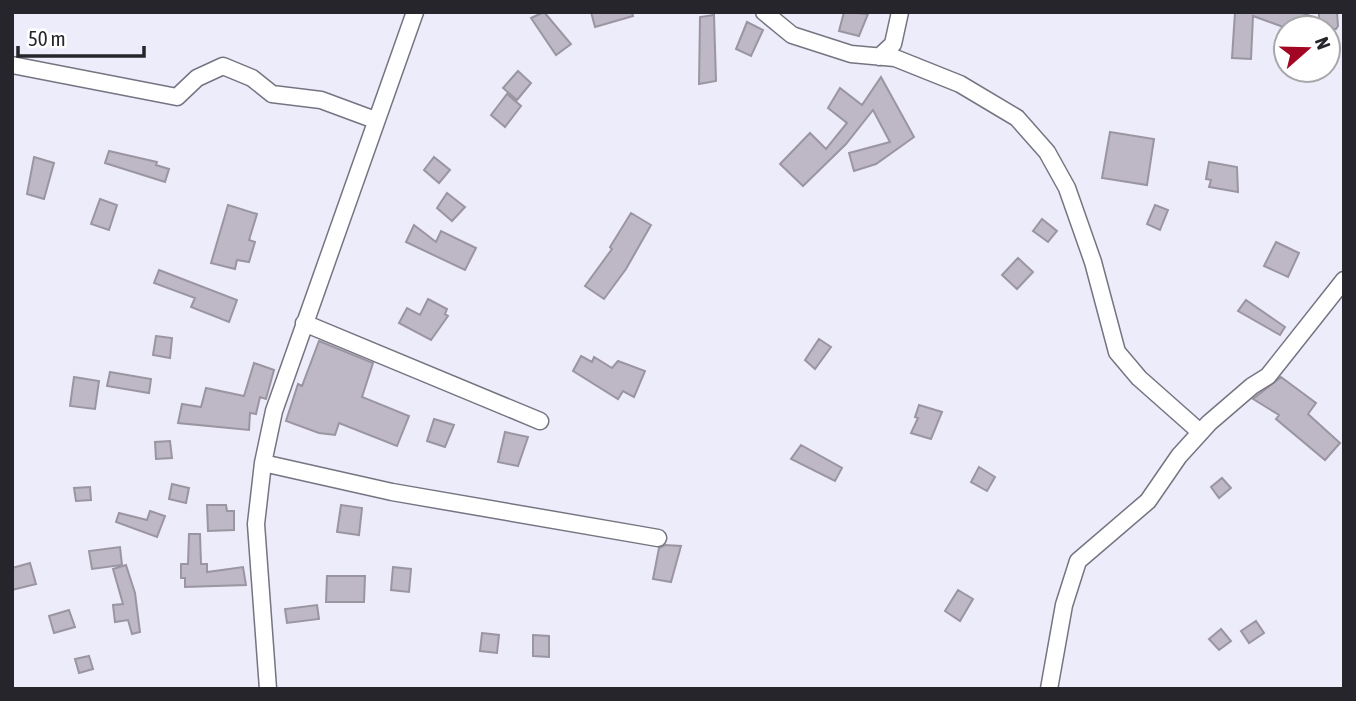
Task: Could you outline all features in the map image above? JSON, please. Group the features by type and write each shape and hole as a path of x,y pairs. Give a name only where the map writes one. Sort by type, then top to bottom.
{"street":[{"path":"268,689 256,524 263,463 280,390 415,12"},
{"path":"764,12 792,35 836,50 895,58 960,84 1017,118 1035,135 1058,169 1077,214 1116,352 1132,371 1200,432"},
{"path":"879,57 893,44 900,12"},
{"path":"12,65 177,97 197,78 223,66 252,78 272,93 321,100 375,120"},
{"path":"1049,689 1064,605 1078,561 1148,501 1179,456 1200,432 1251,386 1268,376 1344,280"},
{"path":"304,323 540,421"},
{"path":"263,463 392,492 657,538"}],"building":[{"path":"544,12 571,44 556,55 531,18"},
{"path":"591,12 632,12 633,16 595,27"},
{"path":"844,12 868,14 859,36 839,31"},
{"path":"1235,12 1305,14 1272,14 1272,23 1253,16 1251,59 1232,58"},
{"path":"1319,12 1337,14 1319,14"},
{"path":"714,15 716,81 699,84 700,17"},
{"path":"747,22 763,30 751,56 736,49"},
{"path":"518,71 531,83 517,100 503,88"},
{"path":"881,77 914,137 876,164 854,171 849,153 890,142 873,110 846,144 803,186 780,164 810,133 826,149 847,123 828,108 840,88 862,105"},
{"path":"507,94 521,106 505,127 491,115"},
{"path":"1110,132 1154,139 1147,185 1102,178"},
{"path":"109,151 157,162 156,165 169,169 165,182 105,163"},
{"path":"34,157 54,163 44,199 27,194"},
{"path":"434,157 450,170 439,183 424,170"},
{"path":"1209,162 1237,167 1238,192 1209,187 1211,180 1206,179"},
{"path":"447,193 465,207 452,221 437,208"},
{"path":"100,199 117,205 109,230 91,224"},
{"path":"228,205 257,214 249,240 255,242 249,262 237,260 235,269 211,263"},
{"path":"1155,205 1168,210 1160,230 1147,224"},
{"path":"631,213 651,225 626,269 604,299 585,286 612,249 610,247"},
{"path":"1042,219 1057,231 1048,242 1033,231"},
{"path":"414,225 436,242 441,231 476,248 465,270 406,242"},
{"path":"1276,242 1299,253 1288,277 1264,266"},
{"path":"1018,258 1033,272 1017,289 1002,275"},
{"path":"159,270 237,300 229,322 191,307 195,298 154,283"},
{"path":"428,299 447,309 445,314 448,316 431,340 399,323 407,308 420,315"},
{"path":"1246,300 1285,327 1280,335 1238,311"},
{"path":"156,336 172,338 170,358 153,355"},
{"path":"819,339 831,347 815,369 805,360"},
{"path":"319,341 373,363 362,397 409,416 397,446 339,423 335,435 319,433 286,421 298,384 302,386"},
{"path":"581,356 592,362 594,357 612,368 618,361 645,371 634,397 623,391 618,399 573,371"},
{"path":"254,363 274,370 266,399 260,397 256,414 250,413 249,430 178,423 182,404 201,407 206,388 244,396"},
{"path":"110,372 151,379 149,393 107,386"},
{"path":"74,377 99,381 95,409 70,406"},
{"path":"1281,377 1316,403 1308,414 1340,443 1325,460 1276,419 1279,415 1253,399"},
{"path":"919,405 942,412 931,439 911,433 918,418 915,417"},
{"path":"434,419 454,425 445,447 427,441"},
{"path":"505,432 528,437 518,466 498,462"},
{"path":"170,441 172,458 156,459 155,442"},
{"path":"801,445 842,468 835,481 791,459"},
{"path":"979,467 995,477 987,491 971,482"},
{"path":"1222,478 1231,488 1219,498 1211,487"},
{"path":"172,484 189,488 186,503 169,499"},
{"path":"90,487 91,500 76,501 74,488"},
{"path":"207,505 226,505 227,511 234,511 234,530 208,531"},
{"path":"341,505 362,508 359,535 337,532"},
{"path":"150,511 165,516 157,537 116,522 119,513 147,520"},
{"path":"189,534 200,534 201,564 207,564 207,572 243,567 246,585 185,587 185,578 181,578 181,564 188,564"},
{"path":"665,545 681,546 671,582 653,579 659,548"},
{"path":"120,547 122,565 92,569 89,551"},
{"path":"30,563 36,584 12,590 12,568"},
{"path":"126,565 135,593 140,632 132,634 128,620 115,622 113,605 123,604 113,569"},
{"path":"393,567 411,569 409,592 391,590"},
{"path":"327,576 365,576 364,602 326,602"},
{"path":"958,590 973,599 960,621 945,611"},
{"path":"317,605 319,619 287,623 285,609"},
{"path":"69,610 75,627 54,633 49,616"},
{"path":"1256,621 1264,633 1249,643 1241,631"},
{"path":"1221,629 1231,641 1219,650 1209,639"},
{"path":"482,633 499,635 497,653 480,651"},
{"path":"533,635 549,636 549,657 533,656"},
{"path":"89,656 93,669 79,673 75,659"}]}
